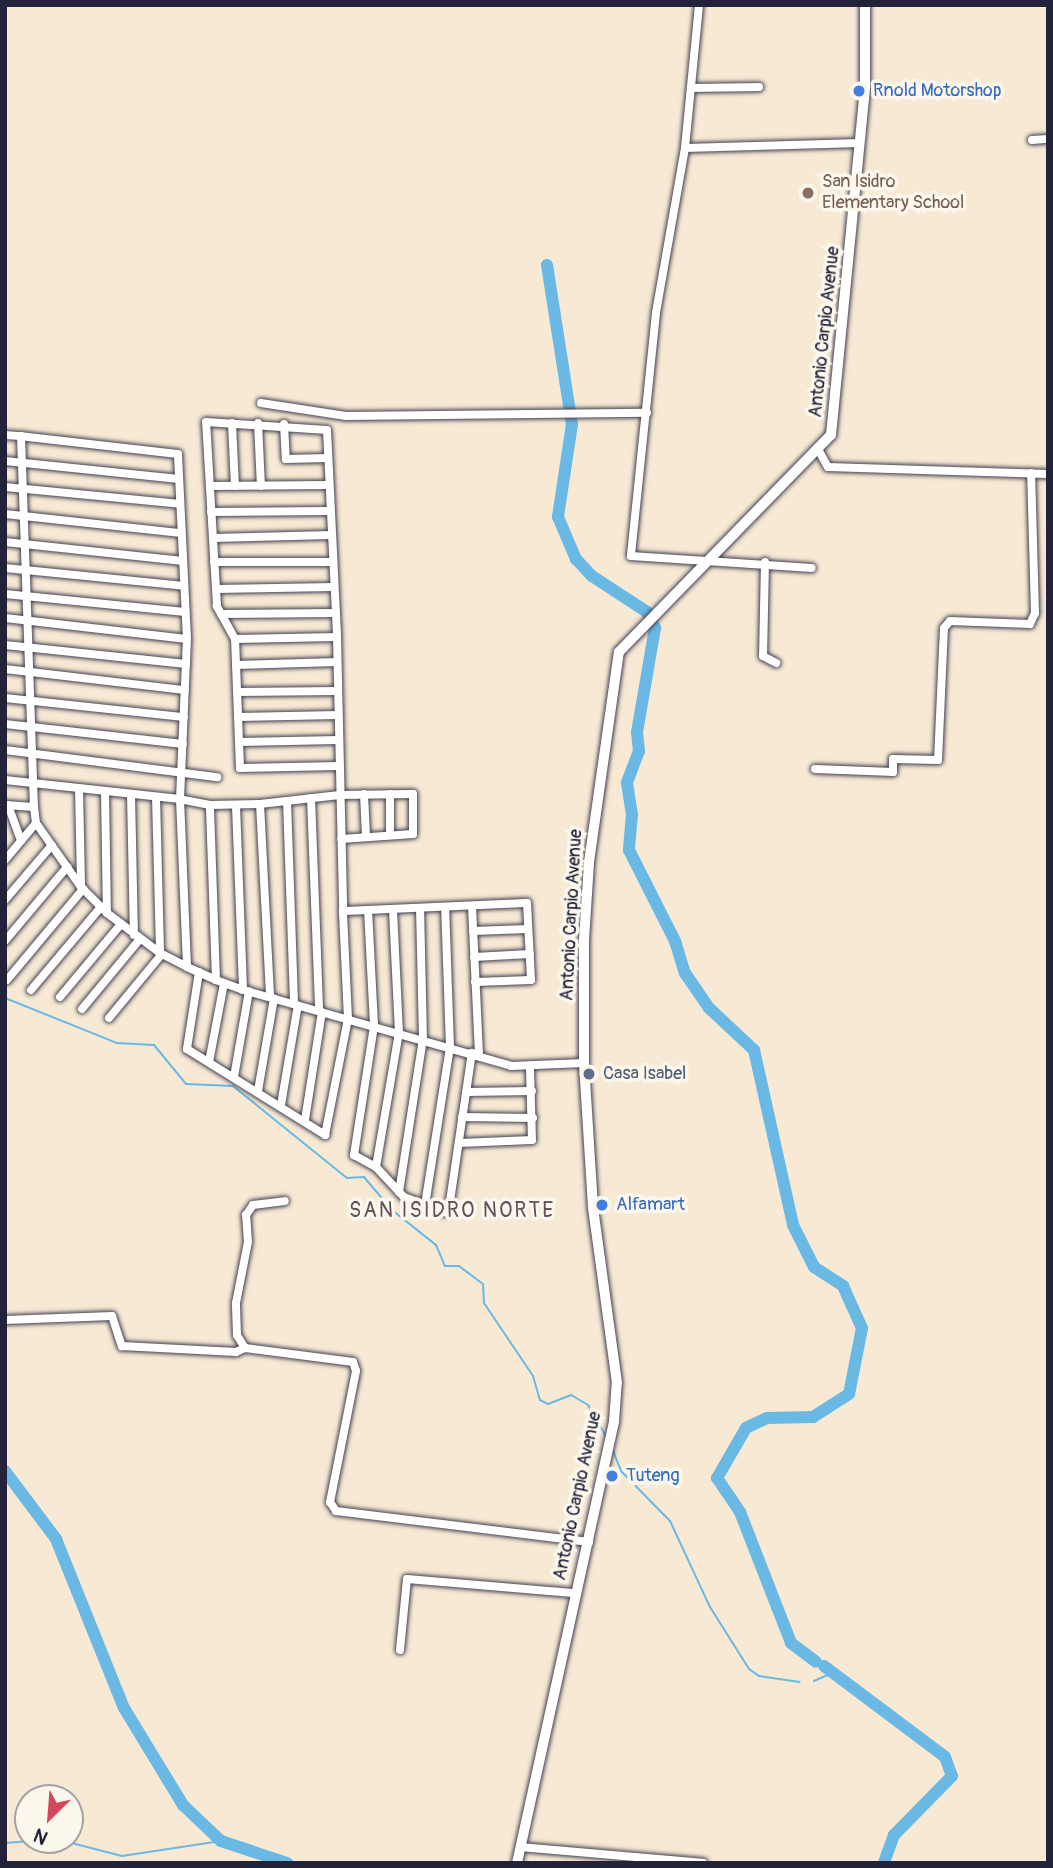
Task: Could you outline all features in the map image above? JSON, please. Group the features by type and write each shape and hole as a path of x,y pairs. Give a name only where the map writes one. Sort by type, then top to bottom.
{"street":[{"path":"699,5 693,88 685,148 656,313 631,556 765,562 812,568"},
{"name":"Antonio Carpio Avenue","path":"517,1863 614,1422 617,1383 593,1207 584,1063 589,862 619,652 708,560 820,451 831,435 838,397 860,143 865,5"},
{"path":"693,88 759,87"},
{"path":"1032,140 1048,139"},
{"path":"685,148 860,143"},
{"path":"261,403 346,416 560,416 647,413"},
{"path":"199,972 186,1047 329,1134 348,1019 339,795 339,766 337,637 325,427 206,422 216,589 221,614 235,639 240,768 339,766"},
{"path":"232,422 235,486"},
{"path":"258,423 261,486"},
{"path":"284,425 286,459 328,458"},
{"path":"5,435 177,453 187,639 180,799 187,967"},
{"path":"21,436 32,782 36,823 82,888 137,937 161,953 220,982 530,1068 584,1063"},
{"path":"820,451 828,467 1048,474"},
{"path":"5,461 180,479"},
{"path":"815,769 893,772 893,759 938,760 944,628 950,621 1030,624 1035,613 1031,473"},
{"path":"209,486 328,485"},
{"path":"5,487 180,504"},
{"path":"211,512 330,511"},
{"path":"5,514 181,533"},
{"path":"213,538 331,536"},
{"path":"5,542 183,561"},
{"path":"214,562 333,562"},
{"path":"765,562 763,656 776,663"},
{"path":"5,568 184,586"},
{"path":"216,589 334,587"},
{"path":"5,594 185,612"},
{"path":"221,614 336,612"},
{"path":"5,618 187,639"},
{"path":"235,639 337,637"},
{"path":"5,645 186,664"},
{"path":"236,665 337,662"},
{"path":"5,669 185,690"},
{"path":"237,692 338,691"},
{"path":"5,698 184,718"},
{"path":"238,717 338,715"},
{"path":"5,724 183,744"},
{"path":"239,742 338,740"},
{"path":"5,750 31,751 217,776"},
{"path":"5,780 236,806 339,795 413,794 416,830 341,839"},
{"path":"6,980 82,888 79,788"},
{"path":"31,990 104,910 105,791"},
{"path":"82,1009 137,937 131,794"},
{"path":"364,794 366,837"},
{"path":"390,794 390,835"},
{"path":"109,1018 161,953 156,797"},
{"path":"305,1120 321,1011 311,798"},
{"path":"281,1105 296,1004 287,802"},
{"path":"258,1091 272,998 260,804"},
{"path":"21,841 7,805 34,807"},
{"path":"209,1062 220,982 211,805"},
{"path":"234,1077 246,991 236,806"},
{"path":"5,860 36,823"},
{"path":"5,900 52,845"},
{"path":"5,942 67,867"},
{"path":"343,911 527,903 531,980 475,982"},
{"path":"369,910 374,1026 354,1152 376,1167 399,1192 444,1212 449,1208 466,1092 475,1054 472,906"},
{"path":"425,1205 450,1047 445,907"},
{"path":"399,1192 424,1039 420,908"},
{"path":"376,1167 399,1033 393,909"},
{"path":"60,997 121,924"},
{"path":"473,931 528,929"},
{"path":"474,957 530,954"},
{"path":"458,1143 528,1142 534,1137 530,1068"},
{"path":"466,1092 532,1091"},
{"path":"463,1118 533,1118"},
{"path":"245,1348 237,1335 236,1303 248,1242 246,1215 253,1205 285,1201"},
{"path":"5,1321 112,1316 122,1346 236,1352 245,1348 353,1362 356,1371 330,1502 336,1511 589,1542"},
{"path":"400,1650 407,1579 575,1594"},
{"path":"521,1847 703,1863"}],"waterway":[{"path":"547,265 572,424 558,517 576,559 592,576 647,612 655,628 637,732 639,751 627,783 632,814 629,850 675,941 685,973 709,1008 754,1050 793,1225 814,1267 843,1286 862,1328 849,1394 813,1417 767,1418 746,1428 717,1478 740,1512 791,1643 816,1662"},
{"path":"5,998 117,1043 154,1045 186,1084 233,1086 347,1178 364,1177 392,1210 436,1245 445,1266 459,1266 483,1284 484,1303 533,1376 540,1400 548,1404 571,1395 588,1405 606,1436"},
{"path":"613,1451 621,1471 670,1521 710,1607 749,1669 759,1676 800,1682"},
{"path":"5,1471 56,1539 124,1708 183,1805 221,1841 287,1863"},
{"path":"824,1666 945,1757 952,1776 894,1835 884,1863"},
{"path":"814,1681 834,1672"},
{"path":"84,1846 122,1856 221,1841"},
{"path":"5,1843 14,1842"}],"place":[{"name":"Rnold Motorshop","path":"859,91"},
{"name":"San Isidro Elementary School","path":"808,193"},
{"name":"Casa Isabel","path":"589,1074"},
{"name":"Alfamart","path":"602,1205"},
{"name":"Tuteng","path":"612,1476"}],"district":[{"name":"SAN ISIDRO NORTE","path":"452,1211"}]}
